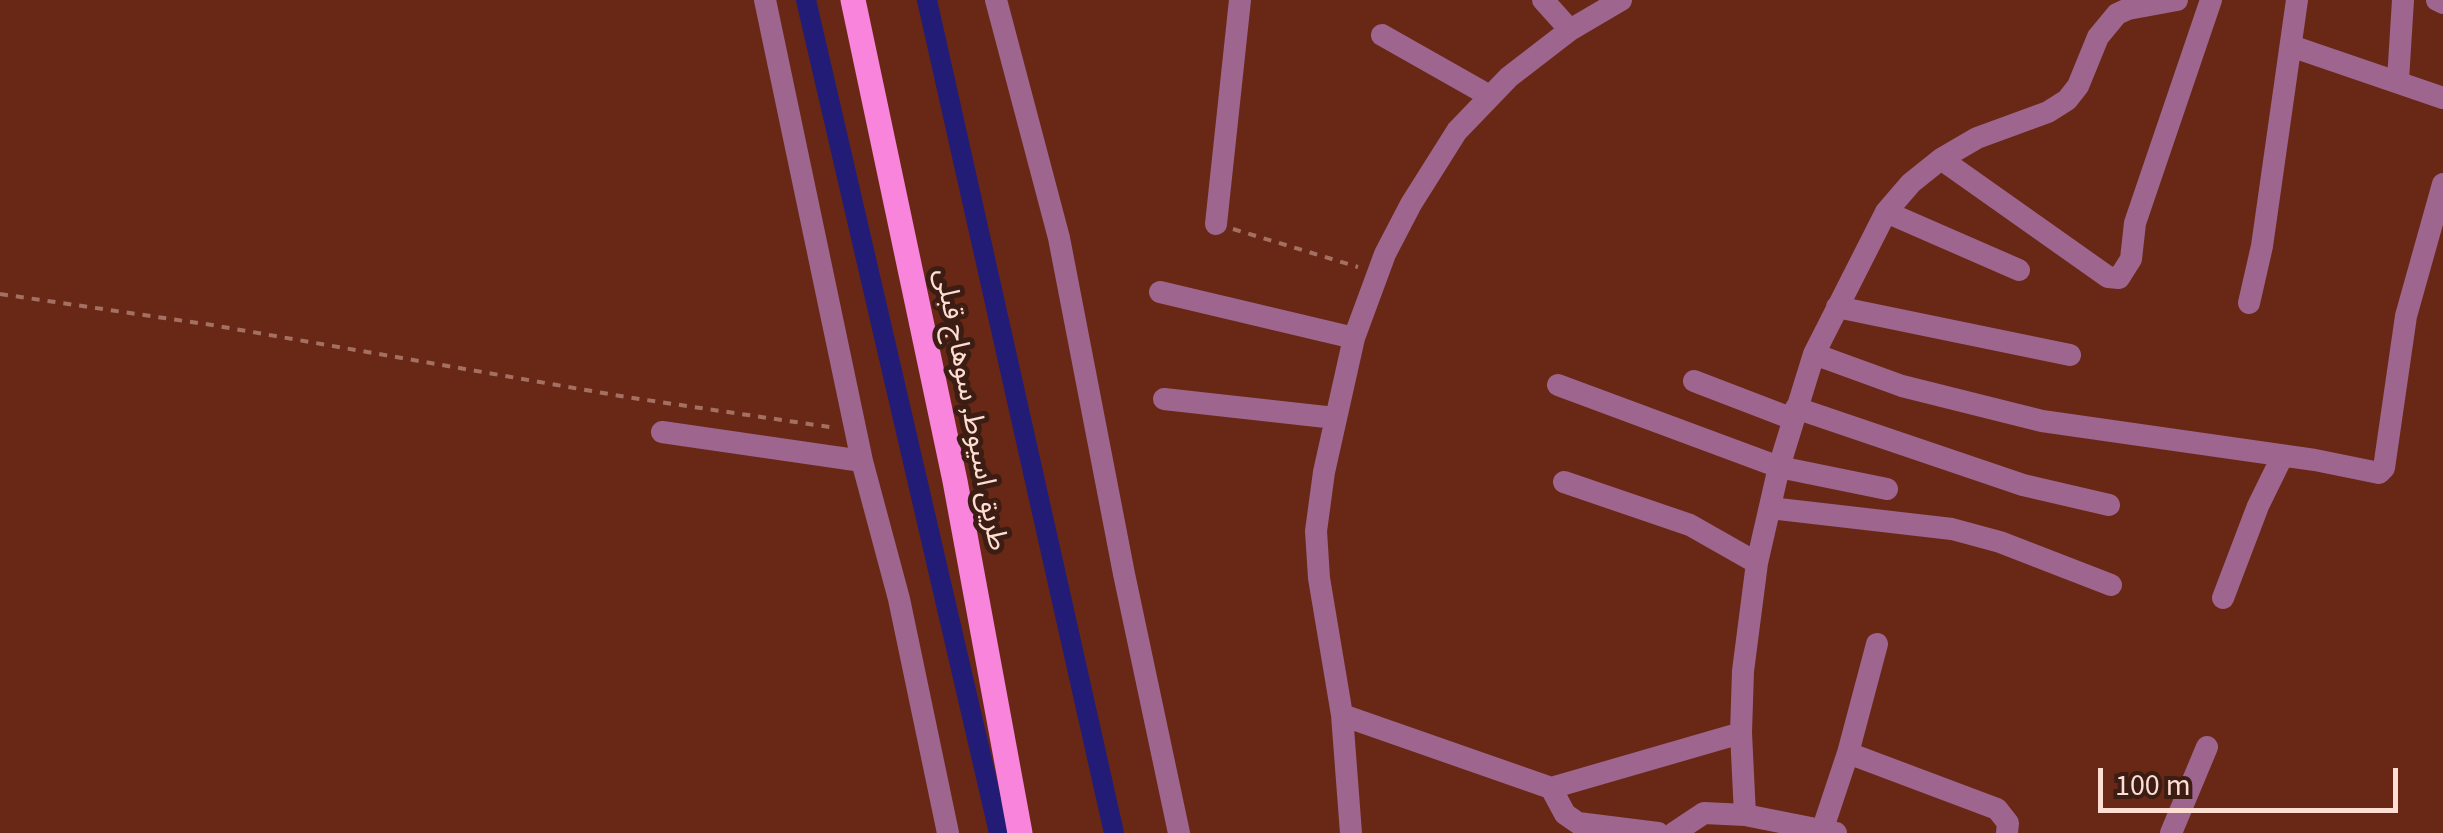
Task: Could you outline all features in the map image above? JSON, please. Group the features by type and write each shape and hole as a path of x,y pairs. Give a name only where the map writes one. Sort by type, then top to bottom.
{"main road":[{"name":"طريق اسيوط, سوهاج قبلى","path":"852,0 955,480 1020,833"}],"street":[{"path":"765,0 862,461 899,600 948,833"},
{"path":"996,0 1058,238 1179,833"},
{"path":"1216,224 1240,0"},
{"path":"1543,0 1570,30"},
{"path":"1351,833 1342,715 1319,578 1316,531 1335,418 1354,338 1377,272 1457,131 1488,95 1570,30 1621,0"},
{"path":"1745,815 1740,733 1756,563 1779,467 1814,354 1886,212 1911,183 1941,159 1977,138 2048,112 2067,100 2078,86 2098,38 2118,14 2177,0"},
{"path":"1941,159 2108,277 2119,278 2130,259 2135,222 2211,0"},
{"path":"2249,303 2262,246 2297,0"},
{"path":"2398,80 2403,0"},
{"path":"1382,35 1488,95"},
{"path":"2291,46 2443,98"},
{"path":"1814,354 1902,386 2042,421 2315,460 2375,474 2384,468 2406,316 2443,184"},
{"path":"1886,212 2018,270"},
{"path":"1160,292 1354,338"},
{"path":"1838,307 2070,355"},
{"path":"1694,382 2023,485 2109,505"},
{"path":"1558,385 1779,467 1887,489"},
{"path":"1164,399 1335,418"},
{"path":"662,432 862,461"},
{"path":"2223,598 2258,506 2282,458"},
{"path":"1564,482 1690,526 1756,563"},
{"path":"1770,508 1952,529 2000,542 2111,585"},
{"path":"1674,833 1704,812 1829,830 1878,644"},
{"path":"1342,715 1551,788 1740,733"},
{"path":"2171,833 2207,747"},
{"path":"1848,753 1996,809 2008,823 2007,833"},
{"path":"1551,788 1565,814 1578,823 1647,832"}],"path":[{"path":"1216,224 1377,272"},
{"path":"0,294 856,430"}],"waterway":[{"path":"806,0 999,833"},
{"path":"927,0 1114,833"}]}
